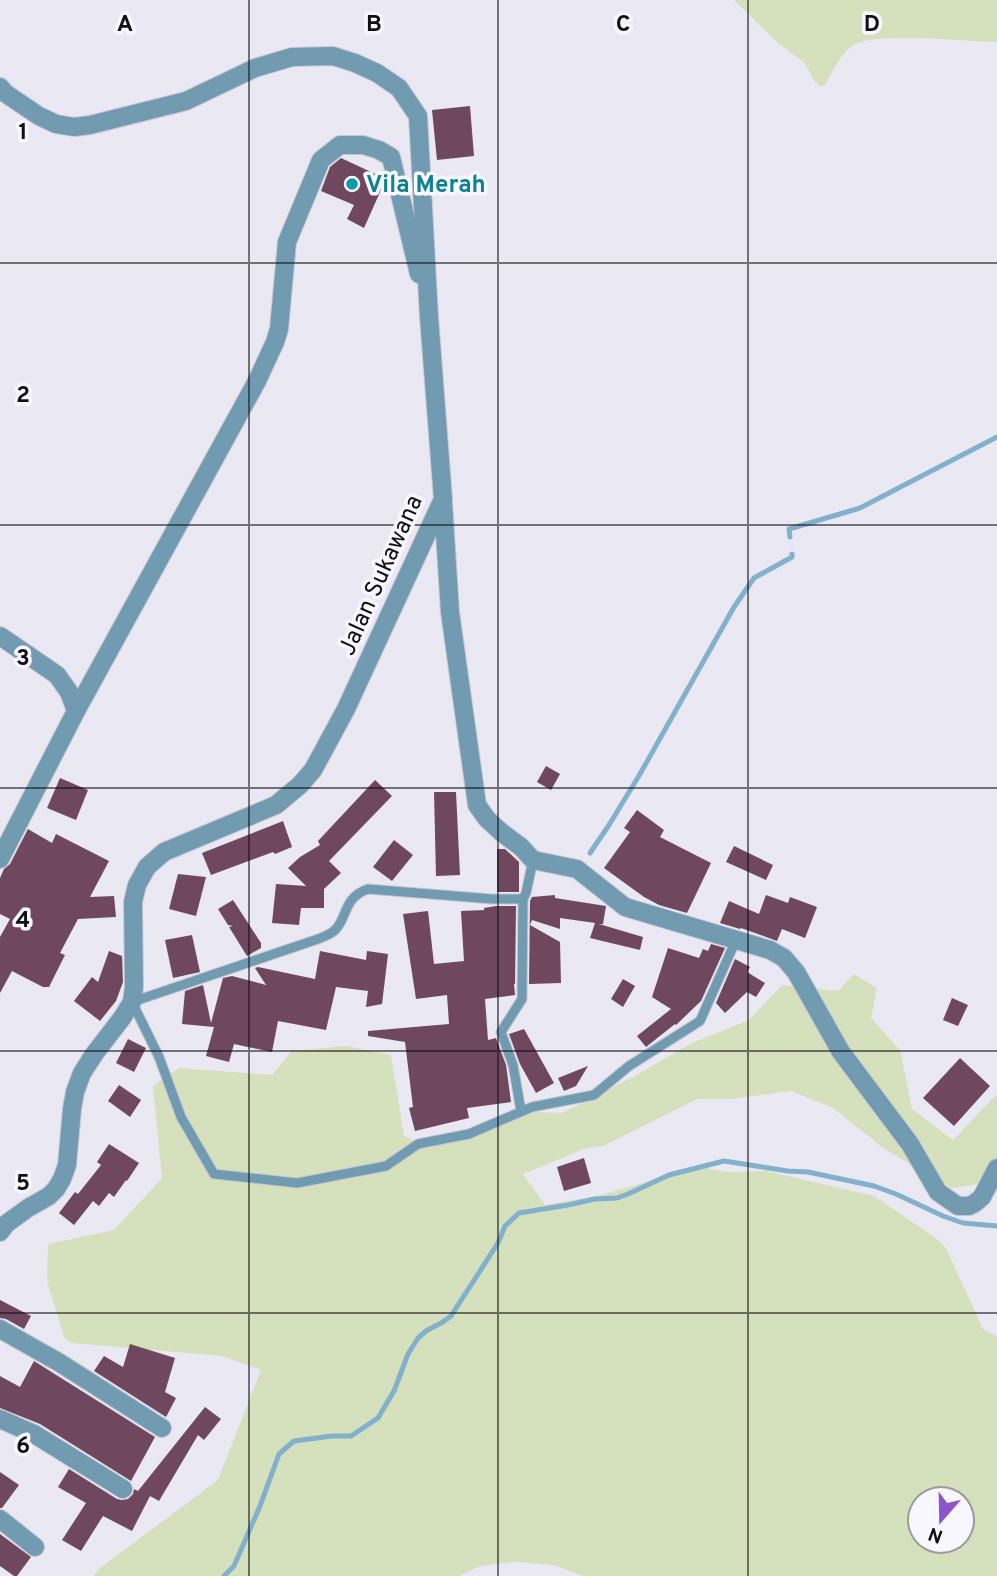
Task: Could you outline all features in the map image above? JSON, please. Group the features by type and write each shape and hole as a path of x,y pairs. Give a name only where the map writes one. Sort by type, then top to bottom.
{"street":[{"name":"Jalan Sukawana","path":"0,87 39,116 56,124 74,127 186,101 255,68 292,57 332,56 377,73 399,88 418,116 429,317 443,499 346,709 313,770 276,805 164,852 147,867 137,885 133,902 132,1002"},
{"path":"0,859 76,711 257,381 279,329 287,242 321,160 340,145 363,145 391,157 429,317"},
{"path":"443,499 450,612 477,805 487,819 533,860 577,869 625,908 770,950 784,958 796,972 841,1052 910,1144 938,1192 958,1206 969,1206 982,1197 997,1168"},
{"path":"0,636 57,675 69,692 76,711"},
{"path":"0,1232 6,1224 49,1196 62,1179 67,1166 75,1092 82,1073 132,1002"},
{"path":"0,1329 60,1363 162,1428"},
{"path":"0,1419 34,1434 123,1489"},
{"path":"0,1519 35,1547"}],"lane":[{"path":"521,1111 513,1065 501,1032 522,999 523,899 533,860"},
{"path":"523,899 368,889 359,892 348,904 335,930 329,934 132,1002 159,1057 181,1117 214,1174 297,1183 386,1166 418,1144 469,1134 532,1107 594,1095 629,1066 700,1021 736,940"}],"green space":[{"path":"734,0 997,0 997,42 899,38 863,42 848,49 824,86 820,86 804,62 778,43"},
{"path":"854,974 877,988 871,1018 900,1050 912,1109 953,1140 997,1094 997,1177 952,1188 886,1150 833,1108 791,1091 731,1099 697,1099 603,1146 587,1148 523,1174 545,1205 601,1195 698,1167 728,1172 766,1171 874,1196 933,1236 946,1248 983,1329 997,1336 997,1576 583,1576 554,1565 515,1562 480,1566 459,1576 93,1576 218,1480 261,1370 222,1356 72,1343 65,1339 47,1281 48,1244 114,1230 162,1178 153,1086 179,1068 272,1075 292,1051 346,1046 391,1055 404,1136 430,1148 536,1112 562,1113 692,1043 749,1020 782,985 838,991"}],"building":[{"path":"470,106 474,156 437,160 432,110"},
{"name":"Vila Merah","path":"341,158 384,178 385,181 364,228 347,219 354,205 321,191 330,167"},
{"path":"546,766 560,774 551,790 537,782"},
{"path":"60,778 88,790 76,820 47,808"},
{"path":"375,780 392,796 329,861 341,873 324,889 324,908 301,908 299,925 272,923 276,884 306,886 288,868 320,845 318,841"},
{"path":"434,792 456,792 460,875 436,876"},
{"path":"637,810 664,830 660,837 711,863 687,913 659,905 644,897 604,868 630,832 624,828"},
{"path":"283,821 292,847 211,875 202,853"},
{"path":"28,829 52,843 56,834 109,861 90,897 114,896 116,917 78,919 60,953 65,955 49,987 43,987 12,971 0,993 0,937 10,919 0,914 0,878"},
{"path":"394,840 413,855 392,881 373,867"},
{"path":"734,846 773,865 766,880 726,862"},
{"path":"497,849 505,849 519,862 519,892 497,892"},
{"path":"178,874 206,877 196,916 169,909"},
{"path":"555,895 555,898 606,906 603,924 599,924 643,937 640,950 590,938 595,923 560,918 560,929 532,920 530,925 560,942 561,983 529,984 530,901 532,897"},
{"path":"766,895 788,903 790,897 817,907 805,938 782,929 777,941 720,923 729,901 759,914"},
{"path":"233,900 261,943 261,948 247,956 229,927 233,926 228,925 218,909"},
{"path":"496,906 516,906 515,995 485,999 488,1040 496,1038 506,1065 511,1102 467,1108 469,1118 415,1131 409,1108 413,1107 405,1042 368,1036 368,1031 449,1024 447,995 416,999 403,914 428,911 434,964 464,961 461,911 484,910"},
{"path":"192,935 200,972 173,978 165,940"},
{"path":"711,944 725,948 701,1001 676,1025 646,1047 637,1036 671,1009 652,997 668,948 699,958 703,949 708,951"},
{"path":"109,951 122,956 123,982 116,1001 100,1021 74,1001 92,977 98,982"},
{"path":"320,951 366,960 367,951 388,954 382,1004 366,1007 368,991 336,987 326,1030 278,1021 272,1052 234,1044 229,1062 206,1056 214,1027 182,1024 185,991 203,985 211,1023 223,978 232,976 266,985 255,968 258,967 315,979"},
{"path":"735,959 750,967 747,972 765,983 756,997 747,992 725,1013 716,1003"},
{"path":"623,979 635,986 623,1007 611,999"},
{"path":"952,998 968,1005 958,1026 943,1020"},
{"path":"524,1029 554,1083 536,1093 520,1064 509,1034"},
{"path":"128,1039 146,1048 134,1072 116,1063"},
{"path":"960,1058 990,1086 954,1126 923,1098"},
{"path":"588,1066 576,1086 564,1091 558,1078"},
{"path":"119,1085 141,1100 130,1117 108,1101"},
{"path":"109,1144 139,1163 114,1197 109,1193 99,1206 93,1201 74,1225 59,1213 101,1165 97,1162"},
{"path":"584,1158 591,1183 564,1191 557,1167"},
{"path":"0,1300 31,1316 24,1329 0,1318"},
{"path":"130,1344 175,1358 165,1392 176,1398 166,1417 94,1371 104,1356 123,1367"},
{"path":"34,1361 155,1437 131,1481 40,1424 0,1408 0,1376 20,1387"},
{"path":"205,1407 221,1419 204,1440 198,1435 159,1501 150,1496 132,1531 103,1516 81,1551 62,1540 86,1503 58,1487 69,1469 117,1499 128,1499 134,1489 138,1491"},
{"path":"0,1472 19,1485 2,1508 0,1508"},
{"path":"0,1534 31,1557 17,1576 0,1566"}],"waterway":[{"path":"790,537 789,529 860,508 997,437"},
{"path":"590,853 640,774 734,607 754,578 792,557 792,554"},
{"path":"224,1576 234,1566 279,1454 294,1441 351,1436 378,1418 394,1391 408,1354 418,1338 451,1316 498,1243 505,1226 519,1213 595,1199 617,1198 669,1175 724,1161 808,1172 874,1186 963,1223 997,1226"}],"place":[{"name":"Vila Merah","path":"352,184"}]}
